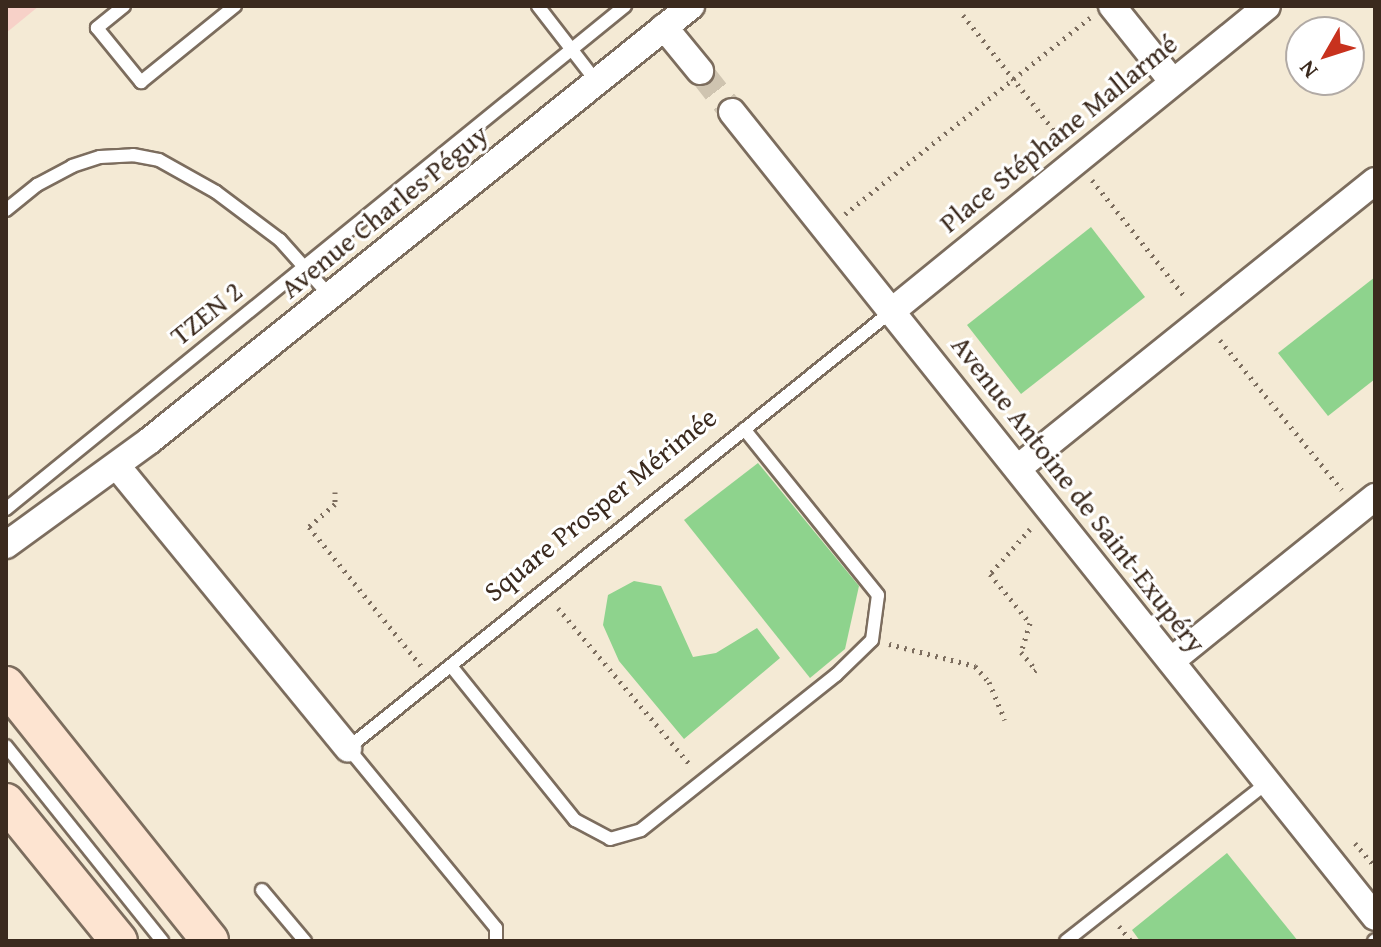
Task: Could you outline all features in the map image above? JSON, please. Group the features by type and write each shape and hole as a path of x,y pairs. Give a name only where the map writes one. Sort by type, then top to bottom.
{"main road":[{"path":"6,685 210,941"},
{"path":"6,802 119,941"}],"street":[{"name":"Avenue Charles Péguy","path":"6,545 117,466 691,6"},
{"name":"Place Stéphane Mallarmé","path":"892,311 1267,6"},
{"path":"1103,10 1172,81"},
{"path":"664,27 700,71"},
{"name":"Avenue Antoine de Saint-Exupéry","path":"732,112 1375,917"},
{"path":"1018,468 1375,181"},
{"path":"117,466 348,748"},
{"path":"1171,661 1366,504"}],"lane":[{"path":"124,6 97,28 141,82 235,6"},
{"path":"538,6 596,81"},
{"name":"TZEN 2","path":"6,509 625,6"},
{"path":"6,210 37,185 72,166 100,157 133,155 159,160 216,192 280,240 330,296"},
{"name":"Square Prosper Mérimée","path":"348,748 892,311"},
{"path":"451,666 575,820 610,839 641,830 836,675 872,640 878,595 744,429"},
{"path":"6,746 162,941"},
{"path":"348,748 496,928 496,941"},
{"path":"1066,941 1268,782"},
{"path":"262,890 305,941"}],"path":[{"path":"825,230 1103,10"},
{"path":"963,15 1204,320 1366,504"},
{"path":"1033,672 1036,670 1021,652 1030,623 990,574 1035,524 1018,507 1036,492"},
{"path":"872,640 975,666 989,682 1005,720"}],"shaded area":[{"path":"6,6 39,6 6,33"}],"green space":[{"path":"1091,227 1145,297 1021,394 967,325"},
{"path":"1375,277 1375,379 1328,416 1278,353"},
{"path":"758,463 859,586 845,649 810,678 684,520"},
{"path":"634,581 661,586 693,657 716,653 757,628 780,658 684,739 619,661 603,625 608,595"},
{"path":"1227,853 1298,941 1140,941 1132,930"}],"tunnel":[{"path":"700,71 732,112"}]}
